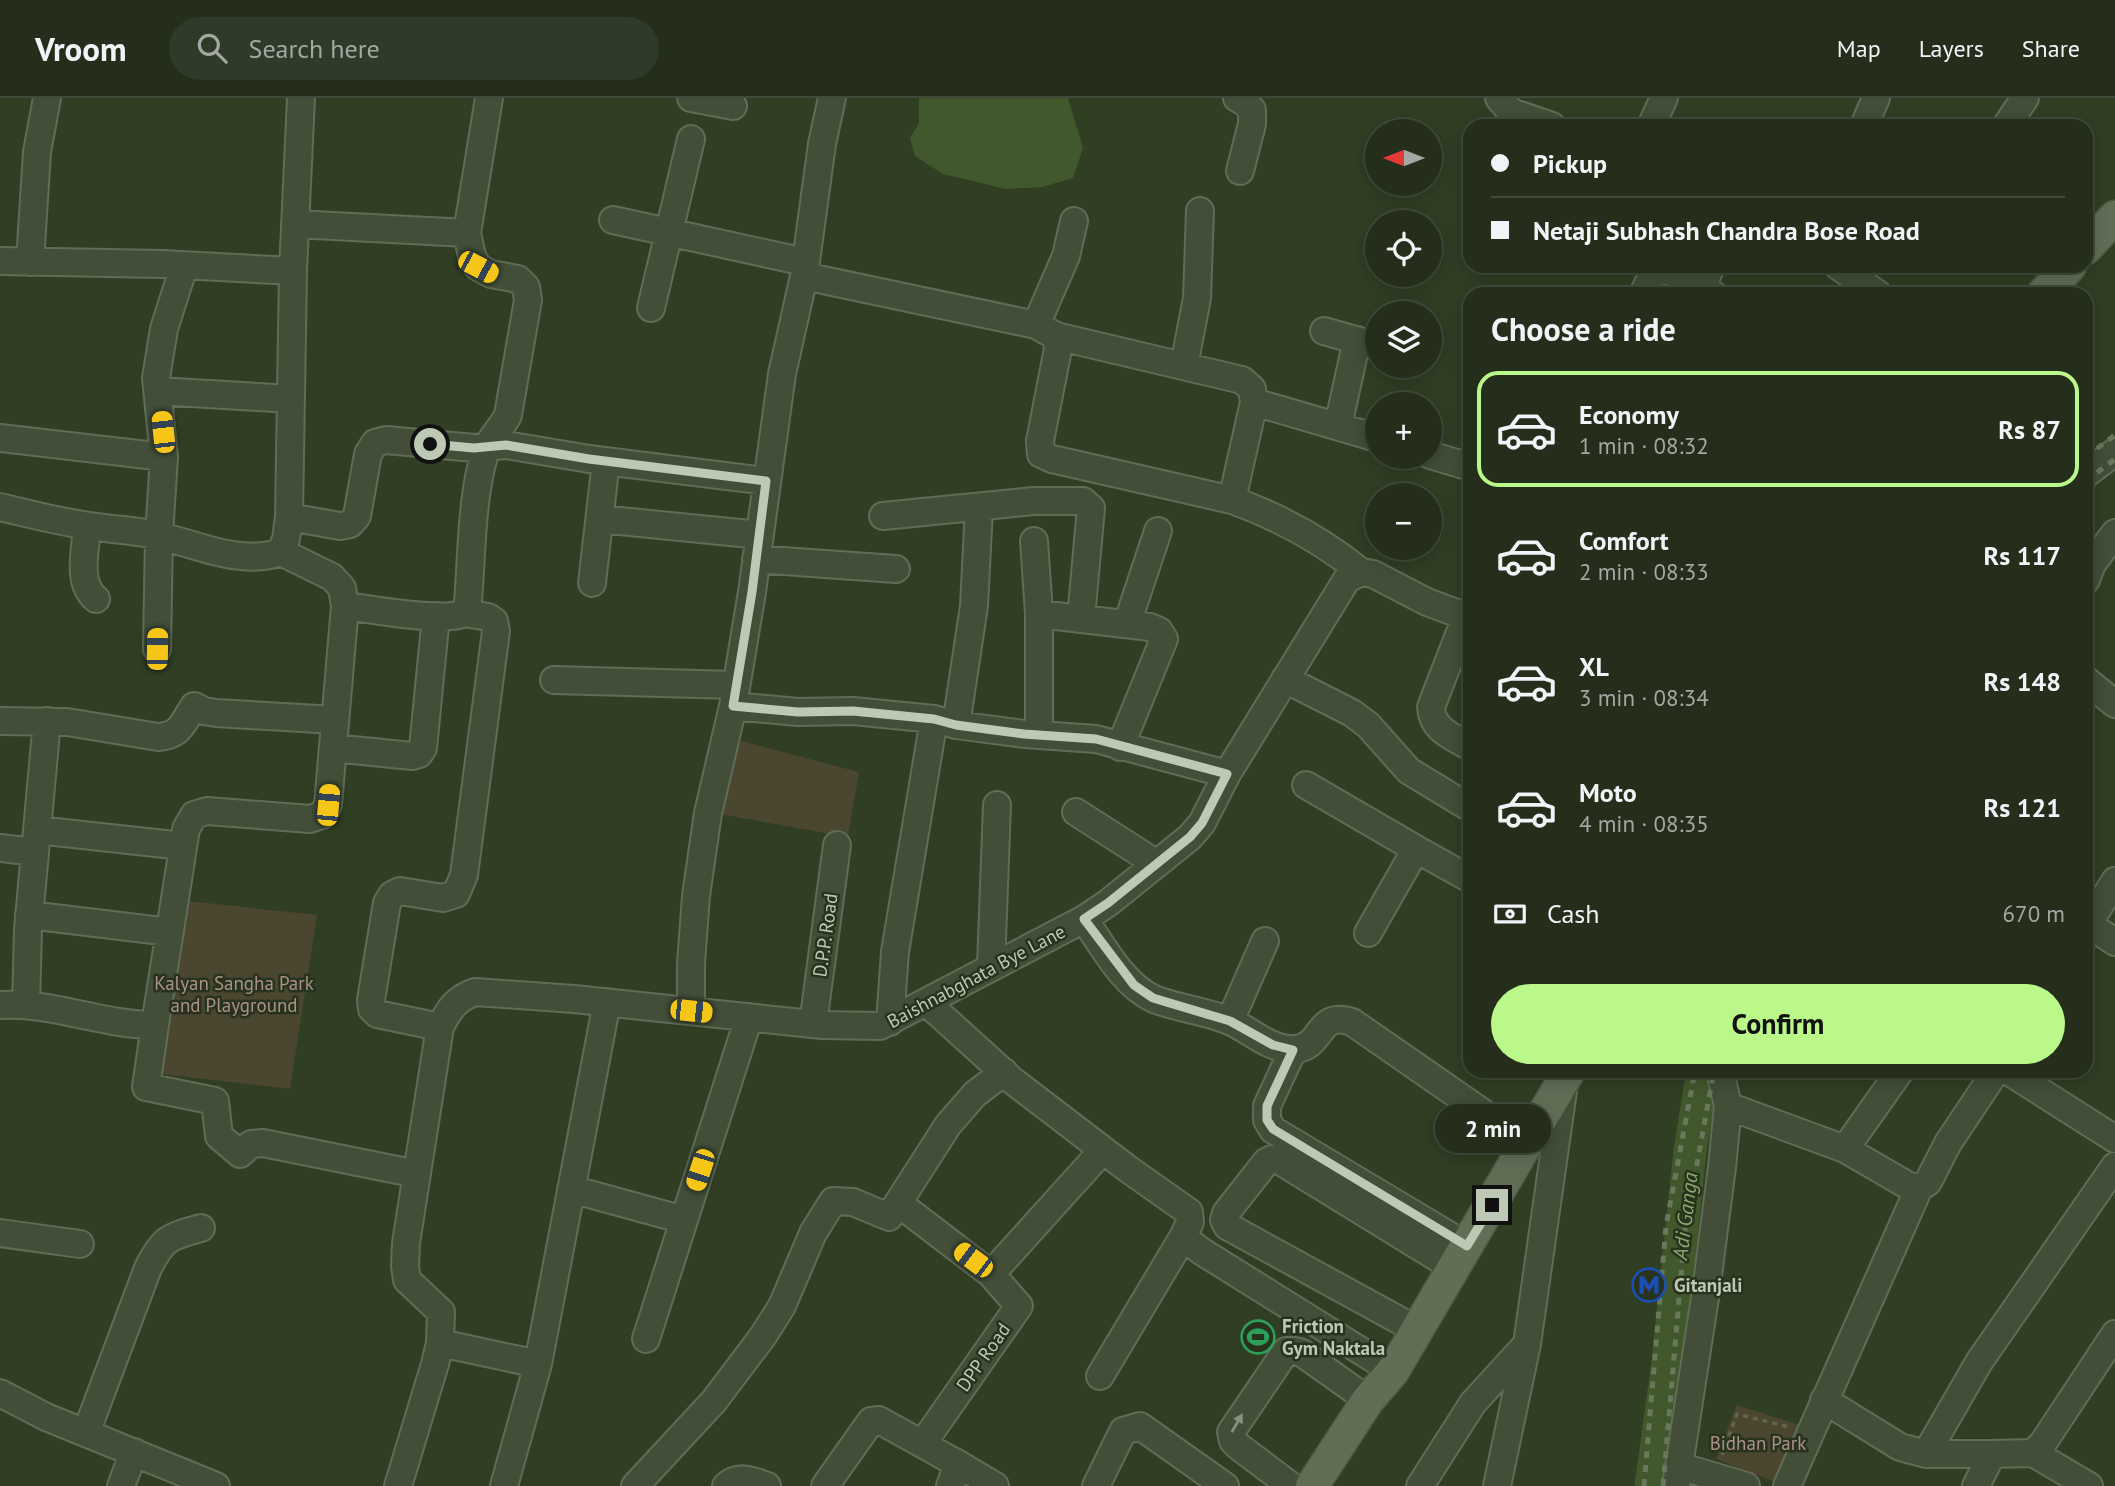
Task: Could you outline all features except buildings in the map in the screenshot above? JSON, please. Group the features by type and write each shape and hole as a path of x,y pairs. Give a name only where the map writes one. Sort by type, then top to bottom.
{"main road":[{"path":"2093,241 2115,217"},
{"path":"2050,287 2063,273"},
{"path":"1312,1486 1368,1401 1394,1371 1565,1078"}],"street":[{"path":"30,262 37,152 47,98"},
{"path":"281,552 289,517 293,271 301,98"},
{"path":"466,613 475,508 486,448 502,428 508,415 528,300 526,287 518,279 491,274 478,267 472,256 467,233 489,98"},
{"path":"691,98 733,106"},
{"path":"691,1011 691,963 708,813 734,696 782,373 804,269 822,144 832,98"},
{"path":"1237,98 1252,110 1252,124 1240,171"},
{"path":"1499,98 1511,112 1532,119"},
{"path":"1654,119 1664,98"},
{"path":"2011,119 2025,98"},
{"path":"650,308 691,139"},
{"path":"1184,366 1197,298 1200,211"},
{"path":"613,220 1242,380 1252,390 1254,402 1232,500"},
{"path":"1074,221 1046,331 1058,349 1040,441 1041,454 1052,459 1232,500 1251,507 1322,542 1361,572 1373,574 1427,602 1463,615"},
{"path":"295,223 467,233"},
{"path":"0,261 93,261 293,271"},
{"path":"157,649 159,535 164,457 156,378 158,356 184,266"},
{"path":"1646,287 1653,274 1656,273"},
{"path":"1677,273 1709,283"},
{"path":"1849,273 1868,287"},
{"path":"1324,331 1365,342"},
{"path":"1338,426 1365,349"},
{"path":"158,391 291,399"},
{"path":"1254,402 1365,434"},
{"path":"0,438 164,457"},
{"path":"289,517 340,526 350,524 357,516 368,454 375,443 386,440 486,448 506,445 606,461 766,481"},
{"path":"2093,469 2115,452"},
{"path":"1442,459 1463,465"},
{"path":"592,583 606,461"},
{"path":"883,516 1034,501 1083,501 1091,508 1081,618"},
{"path":"0,507 87,526 159,535 197,548 231,555 268,556 281,552 332,578 342,588 345,606 328,805 322,815 310,819 207,811 194,815 186,829 146,1087 215,1101 219,1136 240,1154 251,1144 264,1143 417,1174"},
{"path":"890,1022 895,952 945,722 974,606 979,508"},
{"path":"600,519 896,569"},
{"path":"87,526 83,582 88,592 96,599"},
{"path":"1127,624 1158,531"},
{"path":"1034,541 1039,614 1040,735"},
{"path":"2093,563 2111,547"},
{"name":"Baishnabghata Bye Lane","path":"440,1027 452,1005 461,997 474,992 607,1002 813,1024 880,1026 890,1022 1084,919 1190,837 1202,823 1227,774 1347,579 1361,572"},
{"path":"345,606 436,616 457,617 466,613 495,621 496,631 464,875 456,894 443,898 400,891 392,895 387,903 372,1000 372,1009 377,1014 440,1027 406,1243 405,1275 441,1312 440,1343 398,1486"},
{"path":"1039,614 1150,627 1159,631 1164,639 1120,747"},
{"path":"333,748 412,756 419,754 423,748 436,616"},
{"path":"1463,629 1431,707 1433,722 1463,743"},
{"path":"1285,679 1352,713 1368,725 1409,771 1463,804"},
{"path":"554,680 734,696 798,712 853,711 1040,735 1096,739 1227,774"},
{"path":"2093,686 2115,704"},
{"path":"0,721 47,721 158,737 177,732 194,706 216,713 335,720"},
{"path":"26,1004 29,915 47,721"},
{"path":"1306,785 1463,875"},
{"path":"991,966 997,805"},
{"path":"1076,812 1157,864"},
{"path":"0,848 36,841 183,846"},
{"name":"D.P.P. Road","path":"813,1024 837,845"},
{"path":"1368,933 1416,849"},
{"path":"2093,916 2115,881"},
{"path":"29,915 170,932"},
{"path":"1084,919 1134,985 1153,998 1230,1021 1273,1045 1293,1050 1307,1047 1329,1021 1339,1018 1352,1023 1528,1144"},
{"path":"2093,929 2115,942"},
{"path":"1230,1021 1265,941"},
{"path":"504,1486 538,1364 607,1002"},
{"path":"926,1002 1004,1072 1103,1150 1189,1212 1190,1222 1183,1237 1100,1376"},
{"path":"0,1005 26,1004 128,1025 155,1025"},
{"path":"646,1339 749,1017"},
{"path":"1293,1050 1267,1106 1267,1120 1273,1129 1461,1257"},
{"path":"635,1486 714,1401 763,1336 782,1306 814,1233 833,1201 853,1202 889,1217 948,1125 975,1094 1004,1072"},
{"path":"1497,1486 1527,1344 1567,1078"},
{"path":"1722,1078 1728,1106 1706,1291 1677,1476 1710,1475 1746,1486"},
{"path":"1845,1149 1895,1078"},
{"path":"1787,1486 1919,1188 1927,1182 1948,1143 1991,1078"},
{"path":"2019,1078 2115,1139"},
{"path":"1728,1106 1845,1149 1907,1185 1919,1188"},
{"path":"898,1203 991,1274 1103,1150"},
{"path":"1418,1330 1227,1226 1224,1220 1226,1213 1266,1162 1272,1159 1461,1257"},
{"path":"1926,1454 1979,1362 2115,1166"},
{"path":"571,1189 684,1220"},
{"path":"86,1433 156,1252 164,1240 201,1228"},
{"path":"0,1233 80,1244"},
{"path":"1221,1264 1239,1233"},
{"path":"1183,1237 1221,1264 1394,1371"},
{"path":"1286,1303 1306,1269"},
{"name":"DPP Road","path":"923,1443 1018,1306 991,1274"},
{"path":"2033,1453 2043,1443 2115,1334"},
{"path":"440,1343 538,1364"},
{"path":"1420,1486 1473,1403 1527,1344"},
{"path":"1290,1486 1238,1446 1233,1441 1231,1432 1286,1351 1302,1353 1368,1401"},
{"path":"0,1393 46,1417 215,1486"},
{"path":"1824,1400 1900,1447 1926,1454 2033,1453 2089,1486"},
{"path":"825,1486 871,1421 879,1420 923,1443 951,1473 995,1486"},
{"path":"1096,1486 1123,1431 1140,1426 1226,1486"},
{"path":"121,1486 134,1452"},
{"path":"1976,1486 1992,1454"},
{"path":"726,1486 740,1479 753,1480 767,1486"}],"path":[{"path":"1710,1475 1722,1457 1737,1413 1799,1430"}],"green space":[{"path":"730,738 859,772 848,837 713,813"},
{"name":"Kalyan Sangha Park and Playground","path":"179,900 317,915 290,1089 152,1073"},
{"name":"Bidhan Park","path":"1737,1405 1803,1426 1780,1484 1716,1459"}],"shaded area":[{"path":"919,98 1068,98 1083,148 1073,178 1042,187 1006,189 943,174 915,156 910,138 919,123"}],"waterway":[{"name":"Adi Ganga","path":"1651,1486 1668,1362 1690,1151 1702,1078"}],"railway":[{"path":"2093,452 2115,435"},
{"path":"2093,476 2115,459"},
{"path":"1644,1486 1666,1226 1694,1078"},
{"path":"1663,1486 1685,1229 1713,1078"}],"place":[{"name":"Gitanjali","path":"1649,1285"},
{"name":"Friction Gym Naktala","path":"1258,1337"}],"route":[{"path":"430,444 474,448 506,445 589,459 766,481 752,592 733,706 814,713 853,711 934,719 956,725 1024,734 1096,739 1227,774 1202,823 1190,837 1084,919 1134,985 1153,998 1230,1021 1273,1045 1293,1050 1267,1106 1267,1120 1273,1129 1467,1246 1492,1205"}]}
